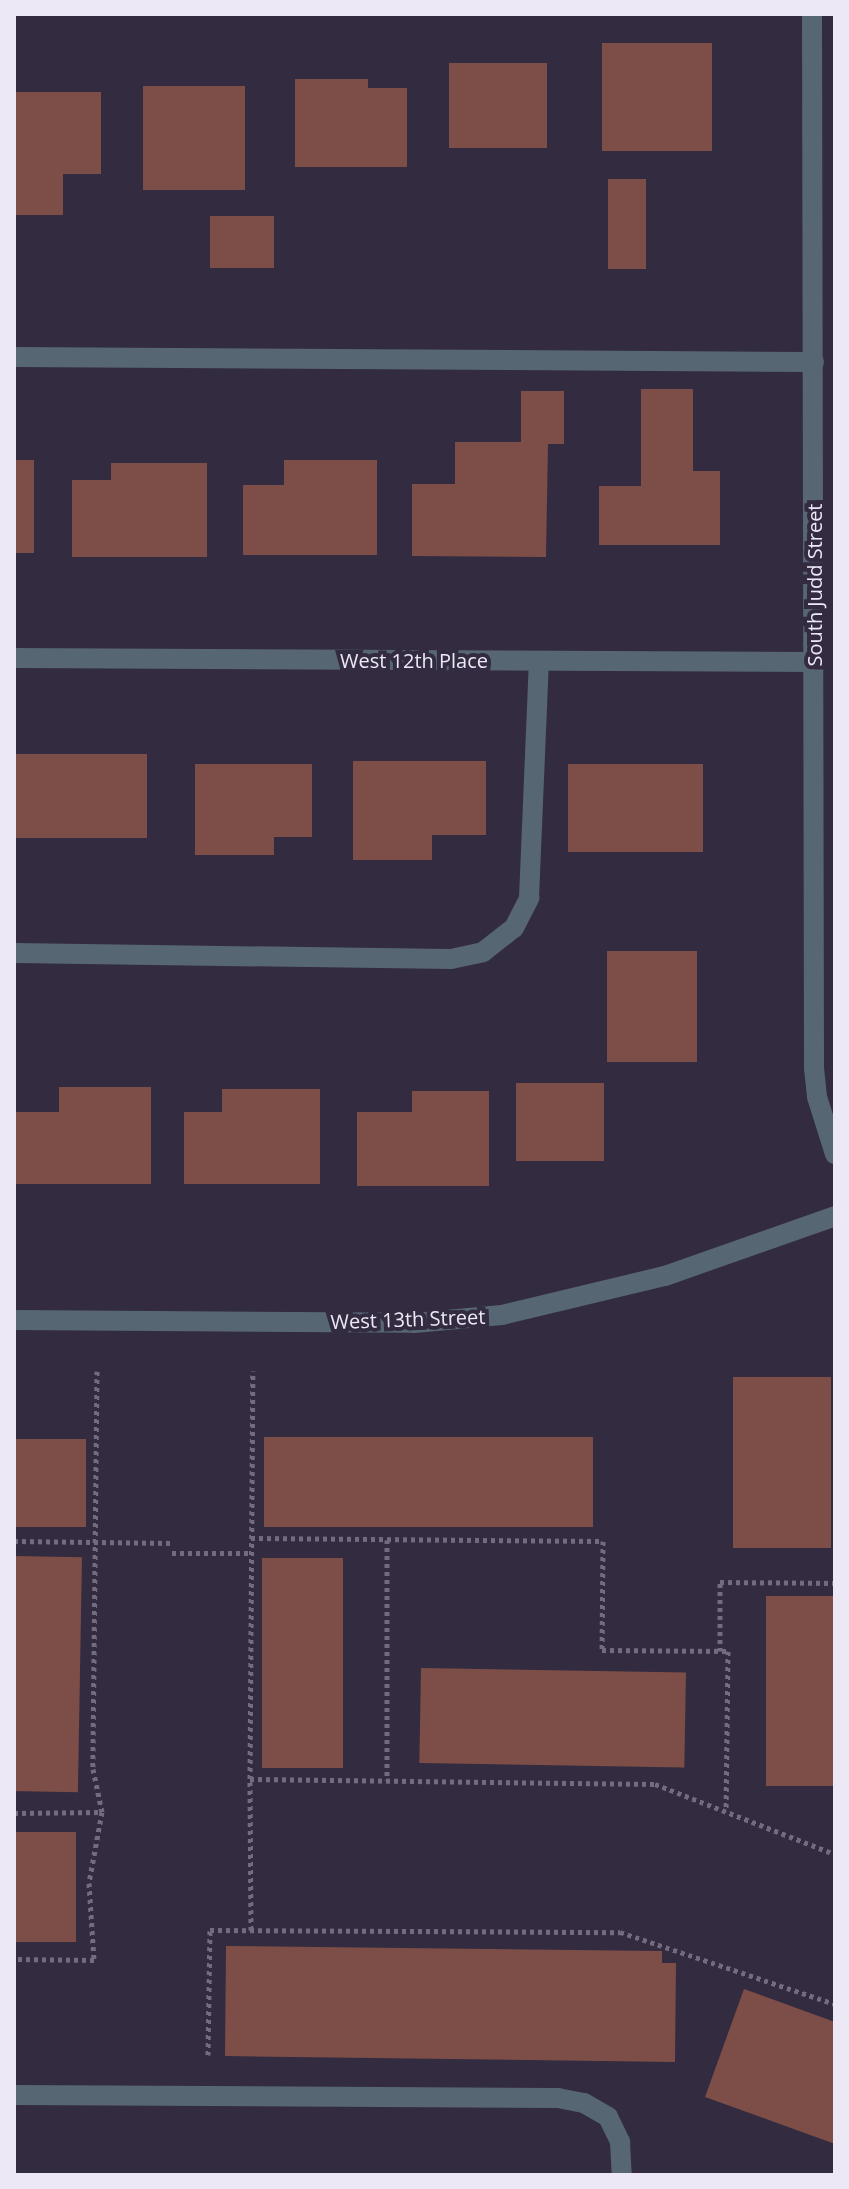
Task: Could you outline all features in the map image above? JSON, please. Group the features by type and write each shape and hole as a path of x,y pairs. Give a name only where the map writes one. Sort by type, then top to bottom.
{"street":[{"name":"South Judd Street","path":"812,14 814,1068 817,1097 835,1154"},
{"path":"14,357 814,362"},
{"name":"West 12th Place","path":"14,658 814,662"},
{"path":"14,953 451,959 483,952 514,928 529,898 539,661"},
{"name":"West 13th Street","path":"14,1320 414,1323 502,1315 665,1276 835,1216"},
{"path":"14,2095 558,2098 584,2103 608,2117 620,2142 622,2175"}],"path":[{"path":"14,1959 94,1960 89,1883 102,1812 93,1769 97,1371"},
{"path":"251,1930 253,1371"},
{"path":"251,1538 603,1541 602,1650 728,1651 726,1811"},
{"path":"387,1540 387,1780"},
{"path":"14,1541 172,1543"},
{"path":"172,1553 251,1553"},
{"path":"720,1651 720,1582 835,1583"},
{"path":"250,1779 655,1784 835,1854"},
{"path":"14,1813 102,1812"},
{"path":"208,2055 210,1930 620,1932 835,2004"}],"building":[{"path":"602,43 712,43 712,151 602,151"},
{"path":"449,63 547,63 547,148 449,148"},
{"path":"295,79 368,79 368,88 407,88 407,167 295,167"},
{"path":"143,86 245,86 245,190 143,190"},
{"path":"14,92 101,92 101,174 63,174 63,215 14,215"},
{"path":"608,179 646,179 646,269 608,269"},
{"path":"210,216 274,216 274,268 210,268"},
{"path":"641,389 693,389 693,471 720,471 720,545 599,545 599,486 641,486"},
{"path":"521,391 564,391 564,444 548,444 546,557 412,556 412,484 455,484 455,442 521,442"},
{"path":"14,460 34,460 34,553 14,553"},
{"path":"284,460 377,460 377,555 243,555 243,485 284,485"},
{"path":"111,463 207,463 207,557 72,557 72,480 111,480"},
{"path":"14,754 147,754 147,838 14,838"},
{"path":"353,761 486,761 486,835 432,835 432,860 353,860"},
{"path":"195,764 312,764 312,837 274,837 274,855 195,855"},
{"path":"568,764 703,764 703,852 568,852"},
{"path":"607,951 697,951 697,1062 607,1062"},
{"path":"516,1083 604,1083 604,1161 516,1161"},
{"path":"59,1087 151,1087 151,1184 15,1184 15,1112 59,1112"},
{"path":"222,1089 320,1089 320,1184 184,1184 184,1112 222,1112"},
{"path":"412,1091 489,1091 489,1186 357,1186 357,1112 412,1112"},
{"path":"733,1377 831,1377 831,1548 733,1548"},
{"path":"264,1437 593,1437 593,1527 264,1527"},
{"path":"14,1439 86,1439 86,1527 14,1527"},
{"path":"14,1556 82,1557 78,1792 14,1791"},
{"path":"262,1558 343,1558 343,1768 262,1768"},
{"path":"766,1596 835,1596 835,1786 766,1786"},
{"path":"421,1668 686,1673 684,1768 419,1763"},
{"path":"14,1832 76,1832 76,1942 14,1942"},
{"path":"226,1946 662,1951 662,1963 676,1963 675,2062 225,2056"},
{"path":"744,1989 835,2022 835,2144 705,2097"}]}
